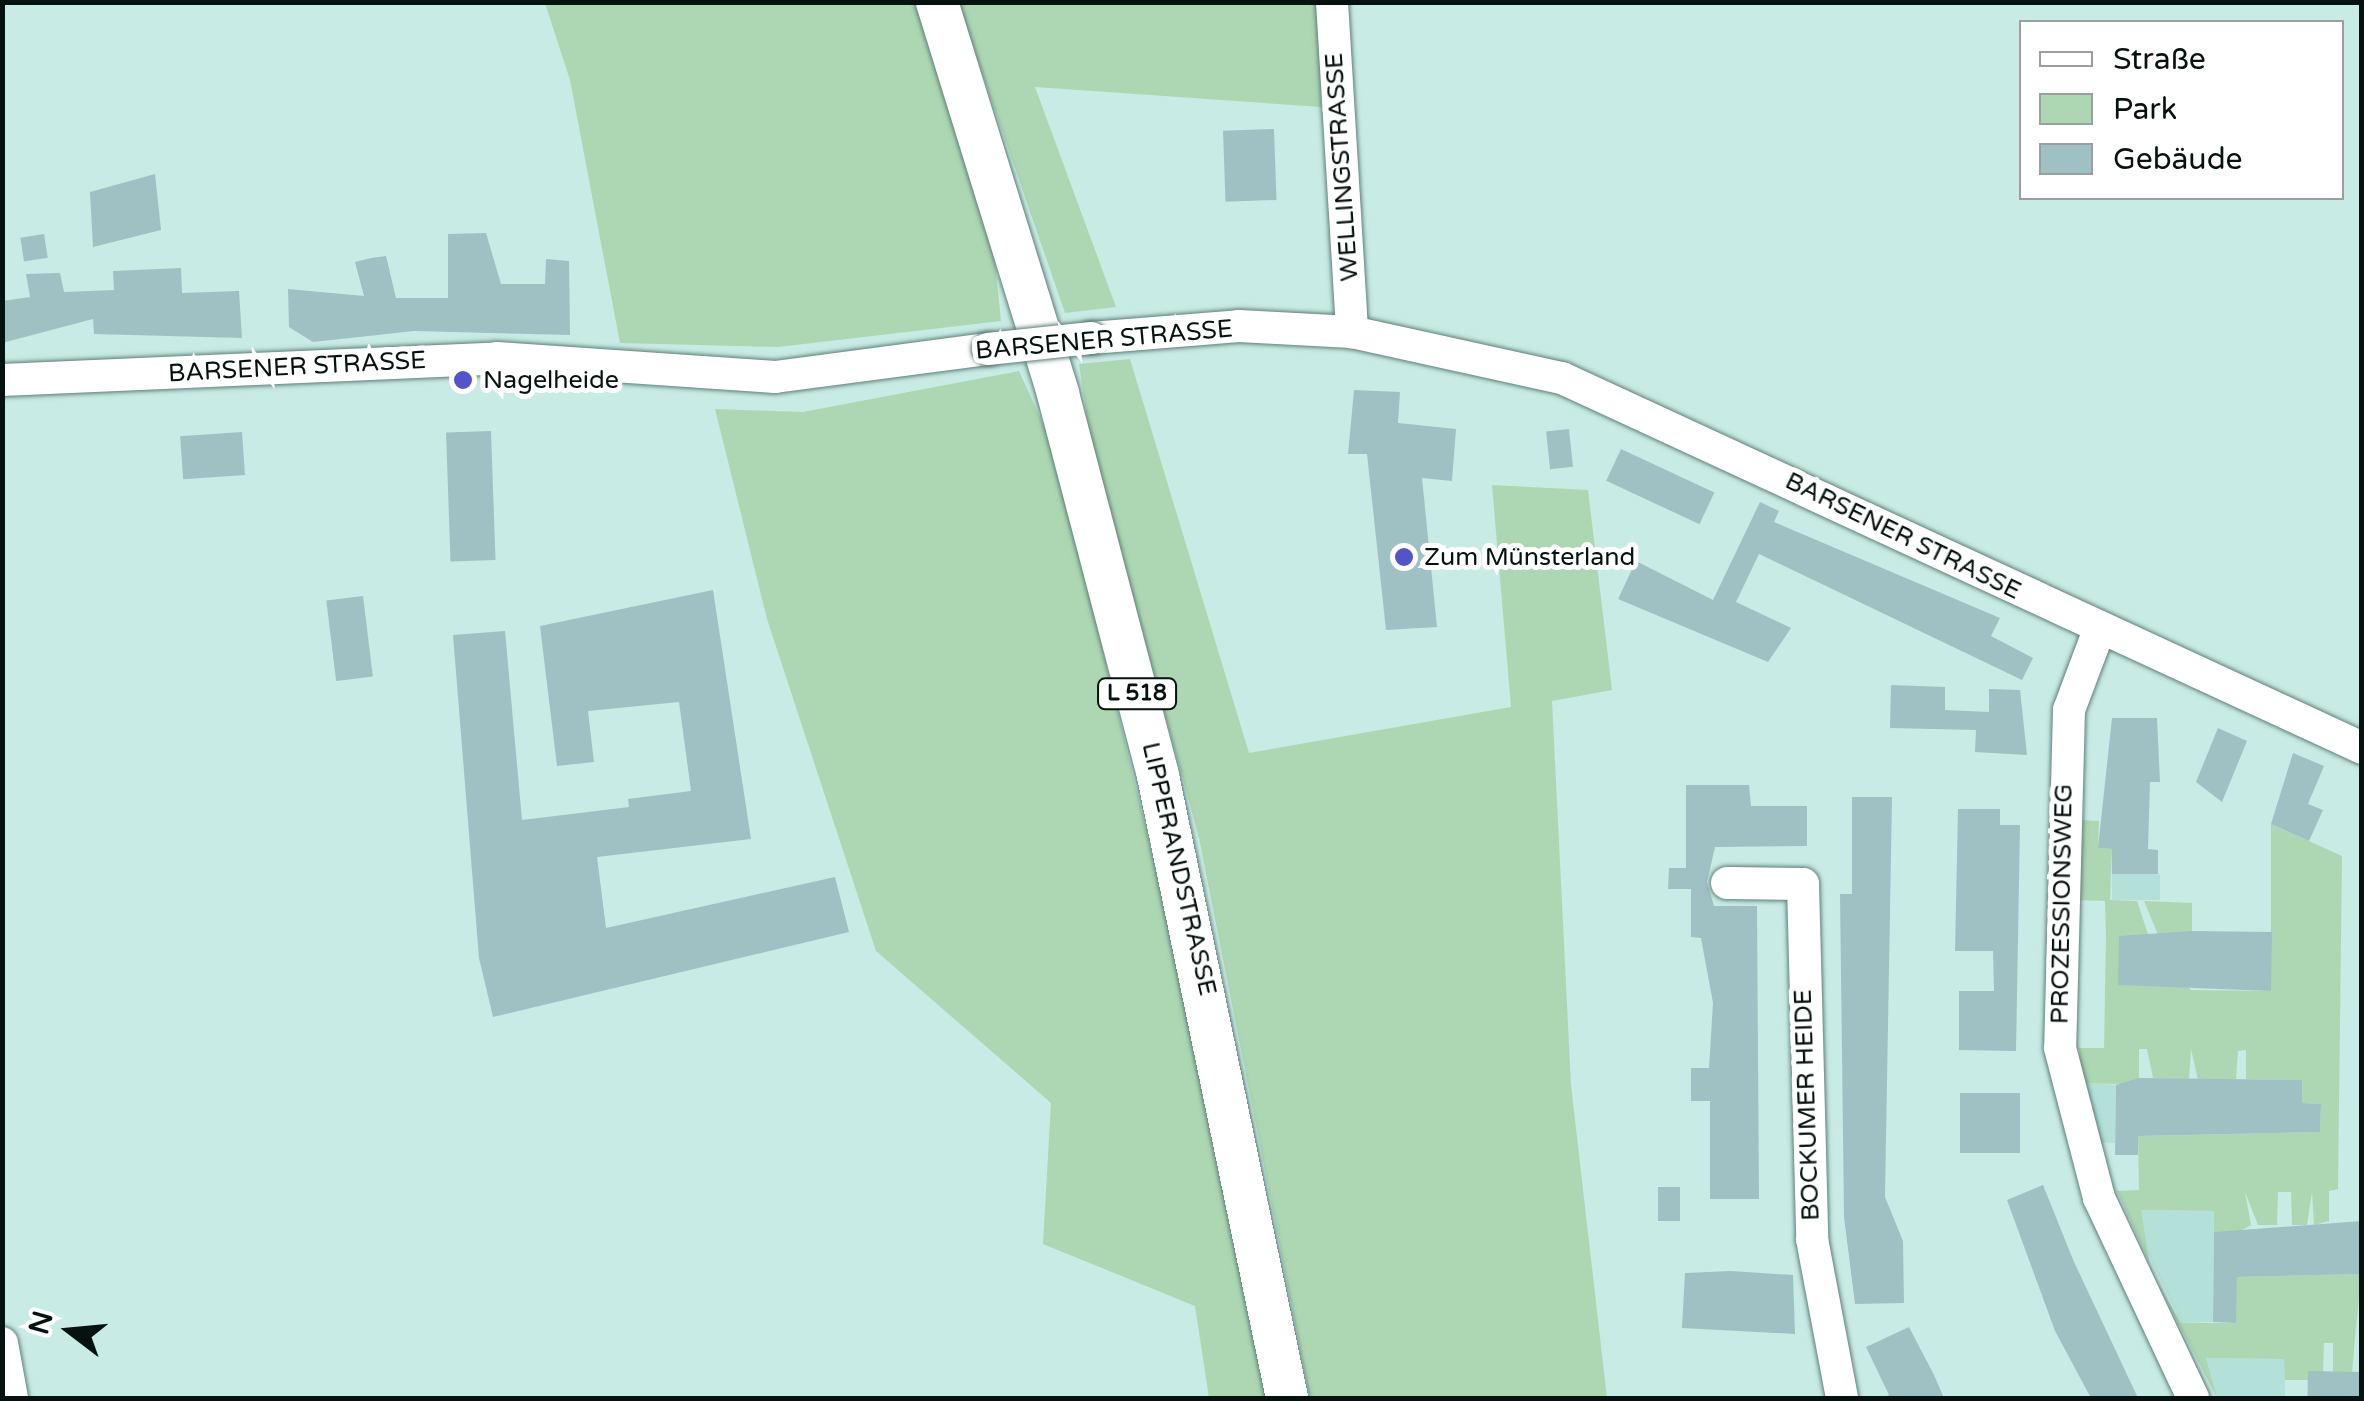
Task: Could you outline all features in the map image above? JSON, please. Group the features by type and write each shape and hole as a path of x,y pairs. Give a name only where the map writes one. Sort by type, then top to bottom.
{"main road":[{"name":"LIPPERANDSTRASSE","path":"937,2 1058,394 1158,776 1225,1066 1286,1398"}],"street":[{"name":"WELLINGSTRASSE","path":"1332,2 1352,332"},
{"name":"BARSENER STRASSE","path":"2,380 497,358 775,376 988,349 1239,326 1352,332 1501,360 1595,392 2100,630 2362,748"},
{"name":"PROZESSIONSWEG","path":"2100,630 2068,722 2060,1048 2099,1198 2193,1398"},
{"name":"BOCKUMER HEIDE","path":"1727,883 1803,884 1812,1238 1842,1398"},
{"path":"2,1343 12,1398"}],"shaded area":[{"path":"2112,874 2160,874 2160,900 2112,900"},
{"path":"2083,1083 2116,1085 2115,1143 2098,1142"},
{"path":"2141,1210 2214,1211 2213,1322 2181,1323 2140,1237"},
{"path":"2205,1358 2285,1359 2285,1398 2217,1398"}],"green space":[{"path":"545,3 918,3 992,233 1001,321 778,347 620,343 570,80"},
{"path":"958,3 1318,3 1321,107 1035,87 1116,307 1065,313"},
{"path":"1130,359 1249,753 1511,707 1492,485 1588,490 1612,690 1552,701 1571,1085 1607,1398 1310,1398 1199,838 1091,444 1079,364"},
{"path":"1019,371 1054,448 1193,1025 1269,1398 1209,1398 1195,1306 1043,1244 1051,1103 876,951 767,619 715,409 803,412"},
{"path":"2082,820 2099,821 2098,848 2112,849 2110,900 2137,901 2149,937 2191,990 2271,991 2271,824 2342,856 2338,1189 2329,1191 2329,1221 2314,1225 2312,1192 2307,1225 2292,1225 2291,1192 2278,1192 2277,1225 2258,1225 2245,1192 2251,1225 2237,1233 2214,1232 2214,1211 2141,1210 2149,1261 2117,1191 2139,1190 2138,1136 2320,1132 2321,1104 2302,1103 2301,1080 2246,1079 2246,1050 2238,1051 2236,1079 2198,1080 2191,1049 2189,1079 2153,1078 2147,1049 2139,1049 2139,1085 2083,1083 2079,1048 2104,1048 2106,937 2105,901 2076,900"},
{"path":"2144,901 2192,903 2192,937 2159,937"},
{"path":"2361,1274 2352,1372 2333,1372 2333,1343 2324,1343 2323,1372 2308,1372 2308,1380 2285,1380 2284,1359 2206,1358 2217,1398 2157,1282 2181,1323 2235,1323 2237,1277"}],"building":[{"path":"1274,129 1276,200 1226,202 1223,131"},
{"path":"155,174 161,230 93,247 90,192"},
{"path":"486,233 501,284 545,284 546,259 569,261 570,335 414,331 313,342 289,327 288,289 364,296 355,262 371,258 386,256 396,298 448,298 448,234"},
{"path":"44,234 48,258 24,261 20,238"},
{"path":"181,268 182,293 239,291 242,338 94,334 93,319 2,343 2,301 30,297 26,274 60,273 64,292 114,290 113,271"},
{"name":"Zum Münsterland","path":"1354,390 1400,392 1398,423 1456,429 1452,481 1422,478 1437,627 1386,630 1367,454 1348,454"},
{"path":"1569,429 1573,467 1550,469 1546,431"},
{"path":"491,431 496,560 451,561 446,433"},
{"path":"242,432 245,475 183,479 180,436"},
{"path":"1621,449 1714,493 1700,524 1606,481"},
{"path":"1760,502 1779,511 1774,522 2000,618 1991,636 2033,658 2022,680 1759,554 1736,602 1791,628 1768,662 1618,599 1636,561 1713,600"},
{"path":"713,590 751,839 597,857 606,928 835,877 849,932 493,1017 479,958 453,635 505,631 522,820 629,807 628,799 691,791 679,702 588,711 594,762 557,766 540,626"},
{"path":"363,596 373,676 336,681 326,601"},
{"path":"1891,685 1945,687 1945,710 1989,712 1989,689 2020,690 2027,755 1975,752 1976,730 1890,728"},
{"path":"2112,718 2157,718 2160,782 2150,782 2148,849 2158,850 2158,874 2112,874 2112,849 2098,848"},
{"path":"2218,728 2247,741 2222,802 2196,782"},
{"path":"2293,753 2324,766 2308,804 2323,810 2309,841 2271,824"},
{"path":"1686,785 1749,785 1751,806 1807,806 1807,846 1715,847 1707,882 1714,906 1757,906 1759,1199 1710,1199 1710,1101 1691,1101 1691,1068 1709,1068 1713,1003 1701,938 1691,937 1691,889 1668,889 1669,868 1686,868"},
{"path":"1852,797 1892,797 1885,1197 1903,1241 1904,1303 1855,1304 1844,1217 1840,894 1852,894"},
{"path":"1958,809 2000,809 2000,825 2020,825 2016,1051 1959,1050 1959,991 1994,991 1993,951 1955,951"},
{"path":"2191,931 2272,932 2271,991 2118,985 2119,936"},
{"path":"2139,1078 2302,1080 2302,1103 2321,1104 2320,1132 2138,1136 2138,1155 2115,1155 2116,1085"},
{"path":"1960,1093 2020,1093 2020,1153 1960,1153"},
{"path":"2043,1185 2074,1262 2138,1398 2091,1398 2055,1331 2007,1200"},
{"path":"1658,1187 1680,1187 1680,1221 1658,1221"},
{"path":"2362,1221 2362,1274 2237,1277 2236,1323 2213,1322 2214,1232"},
{"path":"1685,1273 1793,1275 1795,1334 1682,1328"},
{"path":"1909,1327 1944,1398 1882,1398 1889,1395 1866,1347"},
{"path":"2308,1371 2362,1372 2362,1398 2308,1398"}],"place":[{"name":"Nagelheide","path":"463,380"},
{"name":"Zum Münsterland","path":"1404,557"}]}
